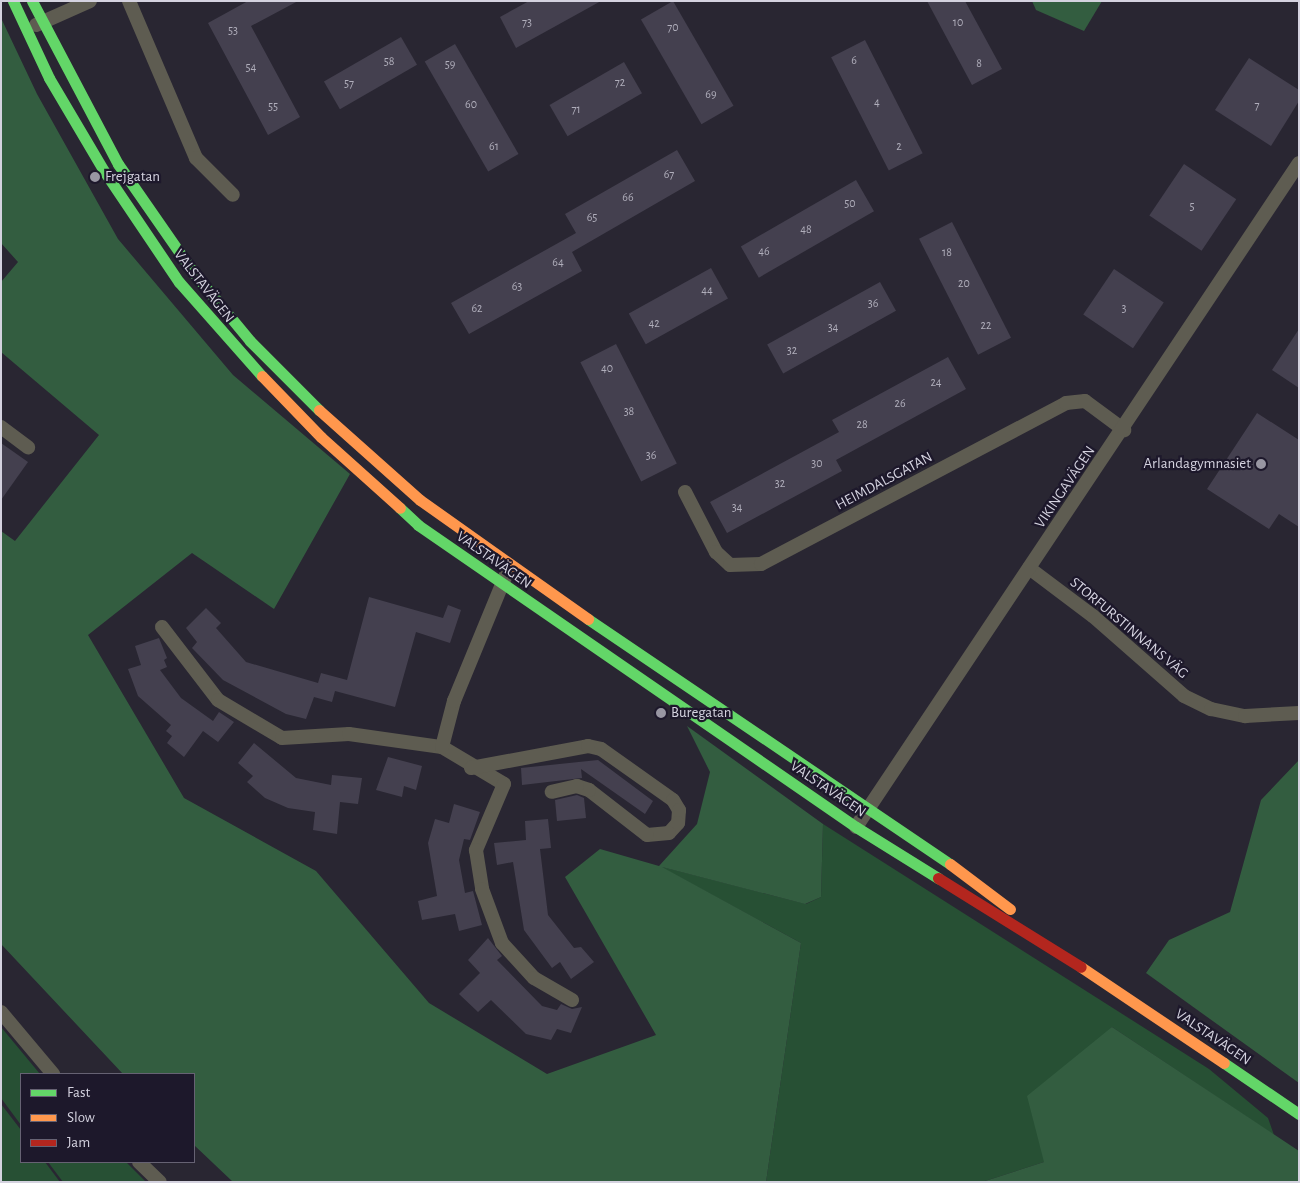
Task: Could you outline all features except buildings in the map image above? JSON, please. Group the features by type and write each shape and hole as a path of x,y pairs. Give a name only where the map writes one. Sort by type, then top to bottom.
{"street":[{"name":"VALSTAVÄGEN","path":"13,1 49,78 104,171 179,282 236,350 321,437 418,525 856,827 1111,986 1299,1114"},
{"name":"VALSTAVÄGEN","path":"32,1 118,164 193,272 250,341 341,431 420,500 510,567 869,806 1111,986"},
{"path":"26,30 90,1"},
{"path":"129,1 196,158 233,195"},
{"name":"VIKINGAVÄGEN","path":"856,827 1124,430 1299,163"},
{"name":"HEIMDALSGATAN","path":"684,492 716,552 730,565 761,564 1066,403 1085,401 1124,430"},
{"path":"1,427 28,447"},
{"path":"442,747 454,701 510,567"},
{"name":"STORFURSTINNANS VÄG","path":"1030,568 1093,616 1184,696 1211,708 1245,716 1299,713"},
{"path":"162,627 218,700 282,738 348,734 442,747 471,768 504,784 476,850 482,889 502,943 534,978 572,1000"},
{"path":"471,768 588,746 602,749 673,800 679,810 678,823 669,833 647,834 589,790 576,786 552,792"},
{"path":"1,1012 52,1073"},
{"path":"140,1163 160,1182"}],"green space":[{"path":"1032,1 1102,1 1084,31 1036,10"},
{"path":"1,18 37,94 118,239 233,375 350,474 274,609 192,553 88,635 184,798 316,871 429,1003 547,1074 656,1035 565,877 600,849 659,866 697,824 710,772 687,726 823,824 821,897 805,904 662,867 801,943 766,1182 233,1182 195,1146 195,1073 122,1073 1,944 1,531 15,541 99,435 1,352 1,282 18,262 1,243"},
{"path":"1299,760 1299,1083 1146,973 1169,940 1230,912 1261,800"},
{"path":"823,824 1209,1069 1268,1118 1274,1135 1112,1027 1044,1162 982,1182 766,1182 801,943 659,866 806,904 821,897"},
{"path":"1,1027 39,1073 20,1073 20,1124 1,1098"},
{"path":"1112,1027 1299,1151 1299,1182 982,1182 1044,1162 1027,1096"},
{"path":"1,1104 20,1129 20,1163 46,1163 60,1182 1,1182"},
{"path":"49,1163 127,1163 146,1182 63,1182"}],"traffic: fast":[{"path":"13,1 49,78 104,171 179,282 262,376"},
{"path":"32,1 118,164 193,272 250,341 319,410"},
{"path":"400,508 418,525 856,827 938,878"},
{"path":"588,619 950,864"},
{"path":"1224,1063 1299,1114"}],"traffic: slow":[{"path":"262,376 321,437 400,508"},
{"path":"319,410 420,500 588,619"},
{"path":"950,864 1010,909"},
{"path":"1081,967 1224,1063"}],"traffic: jam":[{"path":"938,878 1081,967"}],"place":[{"name":"Frejgatan","path":"95,177"},
{"name":"Arlandagymnasiet","path":"1261,464"},
{"name":"Buregatan","path":"661,713"}]}
